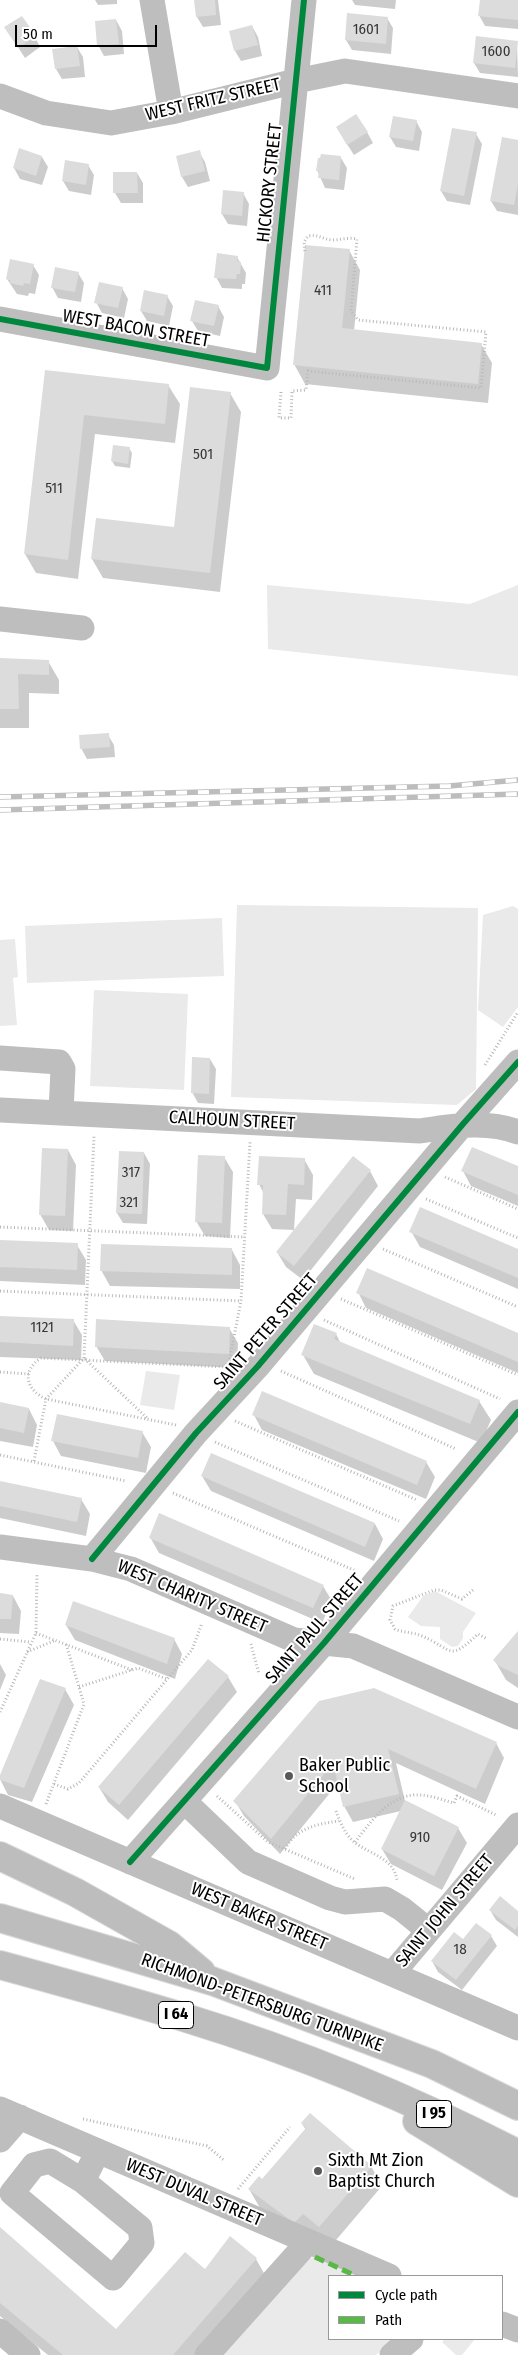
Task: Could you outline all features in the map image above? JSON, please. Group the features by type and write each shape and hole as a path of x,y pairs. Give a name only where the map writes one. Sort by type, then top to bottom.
{"highway":[{"path":"0,1856 75,1892 169,1945 212,1981"},
{"name":"RICHMOND-PETERSBURG TURNPIKE","path":"0,1918 212,1981 432,2064 518,2106"},
{"name":"I 64","path":"0,1965 187,2018 349,2076 453,2144 518,2182"},
{"name":"I 95","path":"349,2076 455,2123 518,2154"}],"street":[{"path":"152,0 171,112"},
{"name":"HICKORY STREET","path":"267,368 304,0"},
{"name":"WEST FRITZ STREET","path":"0,96 46,113 111,123 171,112 296,81 346,71 518,96"},
{"name":"WEST BACON STREET","path":"0,319 267,368"},
{"path":"0,620 82,628"},
{"path":"0,1058 59,1062 63,1069 61,1112"},
{"name":"SAINT PETER STREET","path":"92,1559 196,1433 258,1366 518,1062"},
{"name":"CALHOUN STREET","path":"0,1110 420,1131 463,1124 503,1126 518,1132"},
{"name":"SAINT PAUL STREET","path":"130,1862 324,1643 512,1413"},
{"name":"WEST CHARITY STREET","path":"0,1547 92,1559 131,1569 294,1640 353,1646 518,1717"},
{"path":"184,1801 248,1862 330,1898 345,1902 385,1899 402,1909 428,1930"},
{"name":"WEST BAKER STREET","path":"0,1806 518,2028"},
{"name":"SAINT JOHN STREET","path":"392,1974 428,1930 507,1820"},
{"path":"0,2140 10,2113"},
{"name":"WEST DUVAL STREET","path":"10,2113 387,2275"},
{"path":"83,2181 98,2151"},
{"path":"50,2161 83,2181 140,2228 142,2243 113,2278 12,2193 34,2165 50,2161"},
{"path":"207,2355 308,2242"},
{"path":"503,2324 518,2330"},
{"path":"0,2331 28,2355"},
{"path":"392,2355 410,2340"}],"path":[{"path":"281,392 279,418 291,418 292,391 306,390 308,371 481,388 486,332 358,320 351,311 357,239 346,237 332,240 317,234 308,236 304,242 304,253"},
{"path":"484,1070 486,1060 518,1012"},
{"path":"179,1426 46,1399 35,1394 29,1386 29,1374 33,1363 41,1358 84,1358 228,1367 241,1301 251,1122"},
{"path":"34,1461 46,1399 84,1358 95,1130"},
{"path":"440,1175 518,1209"},
{"path":"421,1197 518,1238"},
{"path":"0,1227 245,1237"},
{"path":"378,1247 518,1307"},
{"path":"0,1290 241,1301"},
{"path":"336,1296 518,1375"},
{"path":"318,1317 512,1413"},
{"path":"84,1358 148,1419"},
{"path":"276,1369 456,1449"},
{"path":"0,1372 29,1374"},
{"path":"233,1420 418,1500"},
{"path":"214,1441 399,1521"},
{"path":"0,1455 126,1481"},
{"path":"170,1492 358,1571"},
{"path":"0,1712 30,1642 36,1633 36,1570"},
{"path":"473,1590 462,1599 441,1590 427,1591 393,1606 390,1620 395,1629 418,1634 434,1641 446,1651 461,1649 478,1634 487,1639"},
{"path":"54,1784 68,1789 79,1783 192,1650 202,1623"},
{"path":"36,1633 132,1670"},
{"path":"0,1638 30,1642"},
{"path":"26,1652 56,1640"},
{"path":"45,1808 84,1704 66,1644"},
{"path":"251,1644 259,1674"},
{"path":"79,1687 138,1668 167,1679"},
{"path":"355,1842 380,1811 400,1799 414,1794 454,1803 457,1796 507,1820"},
{"path":"217,1796 268,1842 357,1879"},
{"path":"336,1811 339,1820 355,1842 380,1856 394,1870 396,1884"},
{"path":"285,1849 295,1834 312,1826 339,1820"},
{"path":"76,2118 207,2146 225,2161"},
{"path":"236,2193 290,2126"}],"shaded area":[{"path":"267,585 470,604 518,585 518,676 268,649"},
{"path":"237,905 478,908 476,1089 457,1105 231,1097"},
{"path":"513,906 518,909 518,1007 503,1027 478,1010 483,915"},
{"path":"222,918 224,976 27,983 25,926"},
{"path":"15,939 18,977 13,978 17,1025 0,1026 0,940"},
{"path":"94,990 188,994 184,1090 90,1086"},
{"path":"146,1371 180,1375 174,1410 140,1405"},
{"path":"435,1591 476,1613 463,1632 463,1638 458,1646 452,1647 440,1639 440,1627 421,1626 408,1617 423,1596"},
{"path":"315,2257 357,2275 328,2275 328,2340 395,2340 376,2355 224,2355 308,2259"},
{"path":"444,2340 474,2340 462,2355 456,2355 442,2342"}],"building":[{"path":"194,0 215,0 216,15 196,17"},
{"path":"480,0 518,0 518,20 478,16"},
{"path":"347,13 388,17 386,44 345,40"},
{"path":"22,16 36,36 18,48 4,27"},
{"path":"116,19 119,44 97,46 95,21"},
{"path":"252,25 258,45 234,51 229,31"},
{"path":"476,36 518,41 515,68 473,63"},
{"path":"77,46 80,66 55,69 52,49"},
{"path":"356,114 368,132 347,145 336,127"},
{"path":"393,116 417,120 413,141 389,137"},
{"path":"452,128 477,132 464,196 440,191"},
{"path":"502,137 518,140 518,184 514,205 490,201"},
{"path":"19,148 42,156 36,176 13,168"},
{"path":"200,150 205,171 181,177 176,156"},
{"path":"321,154 341,156 339,180 318,178 319,171 316,171 318,158 320,158"},
{"path":"65,160 89,164 86,185 62,181"},
{"path":"113,172 137,172 138,193 113,193"},
{"path":"223,190 244,192 242,216 221,214"},
{"path":"305,245 350,249 342,328 482,343 478,384 293,365"},
{"path":"217,253 238,256 237,261 241,262 240,274 237,274 236,279 214,278"},
{"path":"10,259 34,264 30,284 24,283 23,286 10,283 10,280 6,279"},
{"path":"55,267 79,272 75,292 51,288"},
{"path":"99,282 123,287 118,308 94,303"},
{"path":"144,290 168,295 164,316 140,311"},
{"path":"195,300 219,305 214,326 190,321"},
{"path":"45,370 169,384 165,424 84,415 68,560 24,554"},
{"path":"190,387 231,392 210,573 91,559 96,518 174,527"},
{"path":"113,445 130,447 128,464 111,461"},
{"path":"0,658 49,660 49,675 18,674 19,709 0,709"},
{"path":"109,733 110,747 80,749 79,735"},
{"path":"192,1057 210,1058 209,1094 191,1093"},
{"path":"472,1147 518,1166 518,1195 461,1171"},
{"path":"42,1148 68,1149 65,1216 39,1215"},
{"path":"119,1151 144,1152 142,1214 116,1213"},
{"path":"198,1155 225,1156 222,1223 195,1222"},
{"path":"259,1156 305,1158 304,1185 288,1184 286,1215 262,1214 263,1185 257,1185"},
{"path":"353,1156 371,1170 294,1266 276,1252"},
{"path":"420,1207 518,1249 518,1278 409,1232"},
{"path":"0,1240 78,1243 77,1270 0,1267"},
{"path":"101,1244 232,1248 232,1275 100,1271"},
{"path":"367,1268 518,1333 518,1362 356,1293"},
{"path":"0,1316 74,1319 73,1346 0,1342"},
{"path":"96,1319 230,1327 229,1354 95,1347"},
{"path":"314,1324 337,1333 334,1339 480,1400 470,1424 301,1355"},
{"path":"262,1391 427,1461 417,1485 252,1415"},
{"path":"0,1402 29,1408 24,1433 0,1428"},
{"path":"57,1414 143,1431 138,1458 51,1441"},
{"path":"211,1453 375,1523 365,1547 201,1476"},
{"path":"0,1481 82,1498 77,1522 0,1506"},
{"path":"159,1513 324,1585 313,1608 149,1538"},
{"path":"0,1593 13,1595 11,1619 0,1619"},
{"path":"73,1601 175,1638 167,1664 65,1625"},
{"path":"518,1631 518,1675 499,1666 493,1660"},
{"path":"208,1659 229,1676 119,1805 98,1787"},
{"path":"40,1679 66,1688 24,1788 0,1780 0,1775"},
{"name":"Baker Public School","path":"374,1688 497,1742 476,1789 388,1749 399,1794 343,1807 333,1763 271,1839 233,1801 319,1701"},
{"path":"405,1800 459,1827 434,1876 381,1849"},
{"path":"500,1896 518,1911 518,1926 515,1930 489,1910"},
{"path":"476,1923 492,1935 456,1980 431,1961 454,1932 463,1939"},
{"name":"Sixth Mt Zion Baptist Church","path":"310,2113 372,2166 319,2227 303,2214 294,2223 248,2189 259,2176 262,2179 306,2128 301,2123"},
{"path":"0,2227 116,2329 185,2252 205,2269 230,2236 257,2258 173,2355 63,2355 0,2303"}],"railway":[{"path":"0,797 449,786 518,780"},
{"path":"0,810 518,794"}],"marked path":[{"path":"315,2257 354,2275"}],"cycle path":[{"path":"0,319 267,368 304,0"},
{"path":"92,1559 196,1433 258,1366 518,1062"},
{"path":"130,1862 324,1643 518,1412"}],"place":[{"name":"Baker Public School","path":"289,1776"},
{"name":"Sixth Mt Zion Baptist Church","path":"318,2171"}]}
